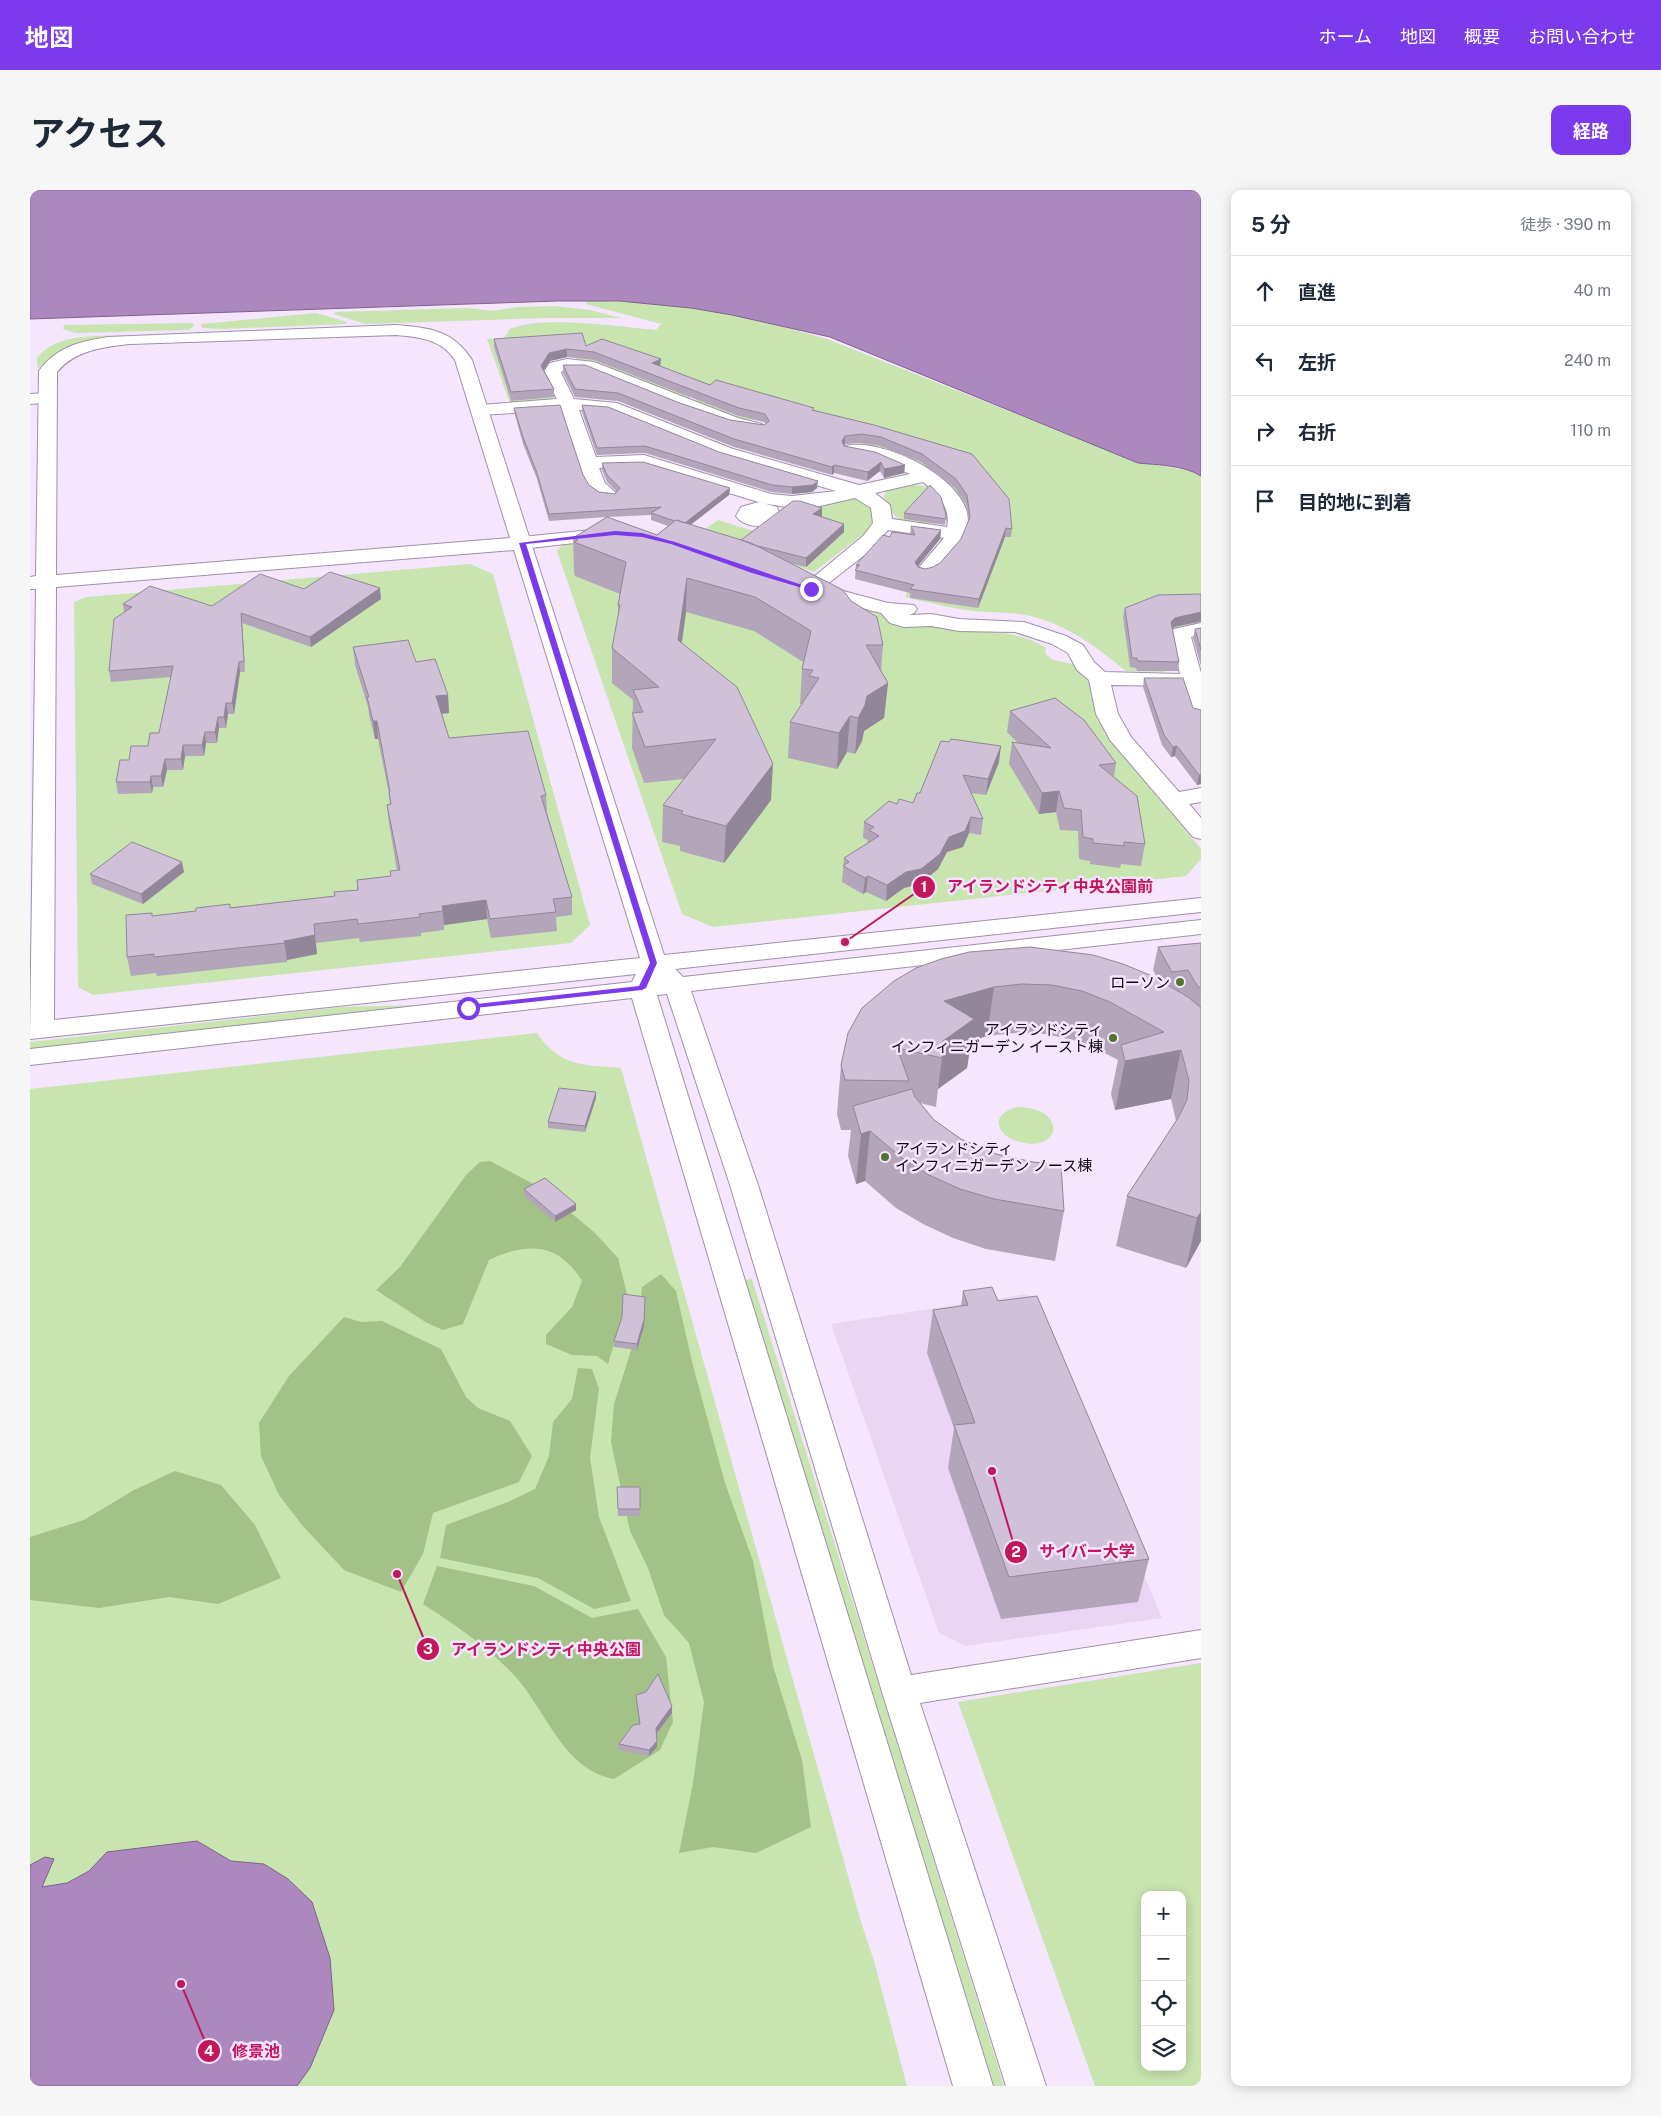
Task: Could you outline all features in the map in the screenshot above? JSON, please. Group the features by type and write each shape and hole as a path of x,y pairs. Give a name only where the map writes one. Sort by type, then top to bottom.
{"street":[{"path":"973,2086 648,975 522,543 480,410 457,347 429,334 396,330 130,339 100,343 72,351 51,366 39,398 35,1030 648,975 676,984 1201,927"},
{"path":"608,495 596,485 587,463 568,404 552,373 556,367 577,364 588,366 622,381 695,406 732,422 758,428"},
{"path":"480,410 568,404 611,407 726,453 858,490 880,505 883,523 871,539 824,575 802,586 888,609 897,619 904,621 930,620 959,624 1017,626 1048,638 1047,642 1055,656 1092,671 1192,680"},
{"path":"656,425 695,406"},
{"path":"852,450 878,454 926,476 947,494 955,506 958,522 955,534 949,546 926,571"},
{"path":"587,463 644,460 766,504 820,500 926,476"},
{"path":"883,523 955,534"},
{"path":"38,583 522,543 615,533 633,534"},
{"path":"1201,629 1181,633 1201,712"},
{"path":"1092,671 1107,714 1121,740 1201,832"},
{"path":"1173,800 1201,795"},
{"path":"30,1057 648,975 1201,905"},
{"path":"676,984 744,1185 899,1692 1026,2086"},
{"path":"899,1692 1201,1644"}],"shaded area":[{"path":"30,190 1201,190 1201,476 1179,468 1138,463 830,337 732,315 691,308 619,301 557,301 30,319"},
{"path":"1027,1294 1162,1618 965,1646 939,1633 831,1324"},
{"path":"197,1841 231,1861 264,1864 288,1879 312,1902 330,1958 334,2010 310,2068 297,2086 30,2086 30,1865 45,1857 54,1859 42,1887 67,1883 89,1871 107,1852"}],"green space":[{"path":"586,300 689,307 724,313 827,339 1137,462 1193,471 1201,476 1201,624 1162,631 1175,666 1163,672 1126,671 1076,634 1053,623 1015,613 964,610 905,597 913,578 963,539 935,476 938,475 938,470 924,468 881,450 847,440 755,420 737,419 694,401 717,386 701,390 687,399 567,355 540,358 545,373 557,396 543,402 510,404 487,339 504,338 510,329 542,323 582,323 656,330 661,324 586,304"},
{"path":"555,306 590,310 621,318 544,318 365,324 334,314 335,312 468,308 491,311 519,307"},
{"path":"316,313 347,322 345,324 221,329 202,328 201,324"},
{"path":"193,323 194,326 189,330 76,333 63,329 64,325"},
{"path":"128,335 103,338 68,348 48,360 38,369 37,358 45,350 56,344 79,337"},
{"path":"914,485 932,487 947,508 950,520 930,524 915,524 896,517 883,498 886,491"},
{"path":"850,498 857,499 871,507 875,521 865,536 862,535 814,572 697,535 718,520 790,542 782,513"},
{"path":"611,541 928,625 1003,633 1031,640 1045,647 1046,654 1053,660 1073,664 1088,679 1113,744 1201,849 1201,859 1186,876 713,927 682,914 557,551 562,545"},
{"path":"470,564 493,574 590,925 571,943 93,995 78,987 74,602 87,597"},
{"path":"419,1005 30,1049 30,1042 342,1007"},
{"path":"537,1033 546,1044 564,1058 584,1065 621,1068 861,1922 874,1961 907,2086 30,2086 30,1089"},
{"path":"1017,1107 1034,1109 1045,1114 1052,1121 1053,1129 1051,1136 1044,1141 1034,1144 1020,1142 1005,1135 999,1125 1000,1118 1005,1112"},
{"path":"490,1161 541,1188 595,1233 618,1258 628,1298 608,1364 597,1356 572,1355 546,1344 546,1335 572,1307 582,1281 573,1268 552,1252 529,1248 516,1250 489,1260 463,1324 443,1330 427,1323 376,1290 400,1267 466,1175 480,1162"},
{"path":"661,1274 676,1291 693,1366 725,1483 753,1561 773,1666 802,1760 811,1827 756,1853 713,1847 679,1853 693,1783 704,1702 689,1643 664,1615 648,1568 630,1531 611,1442 614,1404 639,1325 642,1287"},
{"path":"752,1279 1004,2086 994,2086 745,1280"},
{"path":"344,1317 361,1322 382,1321 441,1349 466,1397 478,1408 510,1421 532,1456 519,1482 433,1513 423,1554 401,1592 344,1570 302,1525 279,1495 261,1456 259,1423 289,1376"},
{"path":"578,1368 592,1369 599,1389 590,1458 599,1517 631,1601 594,1609 538,1578 440,1558 446,1525 508,1502 535,1489 549,1456 553,1422 572,1399"},
{"path":"175,1471 221,1485 255,1525 281,1578 218,1604 169,1597 99,1608 30,1600 30,1537 84,1520 134,1490"},
{"path":"437,1566 534,1586 592,1618 638,1609 666,1657 673,1722 660,1750 614,1779 596,1773 580,1763 567,1750 523,1686 511,1672 458,1627 423,1604"},
{"path":"1201,1663 1201,2086 1095,2086 958,1702"}],"building":[{"path":"582,333 586,346 602,339 661,359 652,363 710,385 716,380 814,408 812,410 874,425 972,454 1009,499 1012,529 1006,528 979,599 910,589 914,585 855,570 860,565 856,565 883,535 890,537 892,532 915,535 911,526 941,530 915,562 918,567 925,569 940,563 961,539 970,517 967,495 956,479 922,454 881,437 862,434 845,436 842,441 844,446 875,452 905,465 884,469 881,462 868,472 834,465 832,467 734,439 618,393 575,389 563,365 585,365 677,402 730,420 764,425 769,421 765,414 739,408 594,352 567,349 549,353 541,366 554,389 511,392 494,339"},
{"path":"560,405 583,475 589,485 599,492 615,494 620,488 607,475 602,463 643,462 730,488 685,523 651,513 661,507 549,514 514,408"},
{"path":"582,405 608,407 719,452 818,481 813,485 792,487 772,485 645,446 597,448"},
{"path":"930,485 941,497 946,519 904,513"},
{"path":"793,501 800,501 822,508 813,514 844,524 806,558 741,540"},
{"path":"607,517 657,535 676,520 751,543 843,590 851,601 877,617 883,645 866,645 888,683 867,696 865,705 858,718 850,716 839,733 790,722 819,678 809,676 813,670 802,669 811,631 755,597 687,578 678,640 737,687 773,764 726,826 681,814 683,811 663,805 716,739 645,747 632,713 643,712 633,690 659,687 612,648 626,562 574,542 578,540 573,538"},
{"path":"330,572 380,588 310,637 241,613 244,661 239,662 232,703 226,703 224,717 218,717 215,732 205,732 202,745 183,745 181,759 165,759 161,776 151,776 150,782 116,782 120,760 129,760 131,746 148,746 150,733 159,733 173,666 109,671 114,619 132,607 123,604 150,586 212,606 260,574 304,589"},
{"path":"1201,594 1201,612 1175,618 1171,622 1179,662 1138,661 1137,658 1132,658 1125,608 1158,595"},
{"path":"1201,628 1201,650 1195,629"},
{"path":"408,640 416,662 435,659 448,695 436,696 449,738 528,731 546,795 541,796 572,897 553,899 556,912 490,919 486,900 442,906 443,911 419,914 420,917 358,924 357,919 314,924 315,935 284,941 285,943 154,957 154,954 127,957 126,915 152,913 152,916 196,911 196,908 230,904 230,908 335,896 334,892 358,890 357,880 391,876 390,871 400,870 387,805 391,804 390,792 377,721 373,721 367,697 369,697 353,647"},
{"path":"1144,678 1183,678 1193,708 1201,710 1201,775 1199,775 1177,746 1173,747 1164,735"},
{"path":"1055,698 1084,720 1116,763 1099,765 1137,796 1145,844 1124,842 1124,846 1093,843 1093,839 1083,837 1081,810 1064,808 1059,791 1042,793 1012,742 1051,748 1010,711"},
{"path":"951,739 1001,746 988,779 963,775 983,819 971,817 965,831 949,837 940,854 921,869 906,872 887,885 868,876 865,878 843,866 849,862 844,858 879,836 869,830 874,827 864,822 889,801 897,804 899,799 913,803 917,793 920,793 941,741 949,742"},
{"path":"132,842 182,862 141,894 90,874"},
{"path":"1201,943 1201,987 1198,987 1188,970 1172,972 1158,947"},
{"path":"1030,947 1093,955 1123,964 1152,976 1188,997 1201,1008 1201,1212 1197,1218 1127,1196 1178,1118 1187,1100 1189,1081 1181,1050 1125,1061 1121,1045 1164,1032 1110,1002 1082,991 1052,985 1022,984 994,987 944,1001 974,1019 943,1041 942,1058 897,1048 909,1081 845,1080 841,1065 848,1033 862,1008 894,981 916,968 969,952"},
{"path":"559,1088 596,1092 585,1126 548,1122"},
{"path":"912,1089 915,1097 934,1120 961,1139 996,1154 1033,1162 1061,1165 1064,1211 994,1199 960,1189 929,1175 902,1158 870,1131 861,1134 853,1106"},
{"path":"545,1178 576,1204 555,1216 524,1189"},
{"path":"992,1287 998,1301 1037,1296 1149,1559 1009,1577 954,1425 975,1423 933,1310 968,1305 963,1291"},
{"path":"623,1294 645,1297 644,1320 637,1344 614,1341 622,1317"},
{"path":"617,1487 640,1487 640,1509 618,1509"},
{"path":"658,1674 672,1706 656,1728 657,1741 649,1750 619,1744 633,1725 640,1724 636,1695 646,1692"}],"place":[{"name":"アイランドシティ中央公園前","path":"845,942"},
{"name":"ローソン","path":"1180,982"},
{"name":"アイランドシティ インフィニガーデン イースト棟","path":"1113,1038"},
{"name":"アイランドシティ インフィニガーデン ノース棟","path":"885,1157"},
{"name":"サイバー大学","path":"992,1471"},
{"name":"アイランドシティ中央公園","path":"397,1574"},
{"name":"修景池","path":"181,1984"}],"route":[{"path":"468,1008 642,988 654,963 522,543 615,533 642,535 673,543 754,572 811,589"}]}
